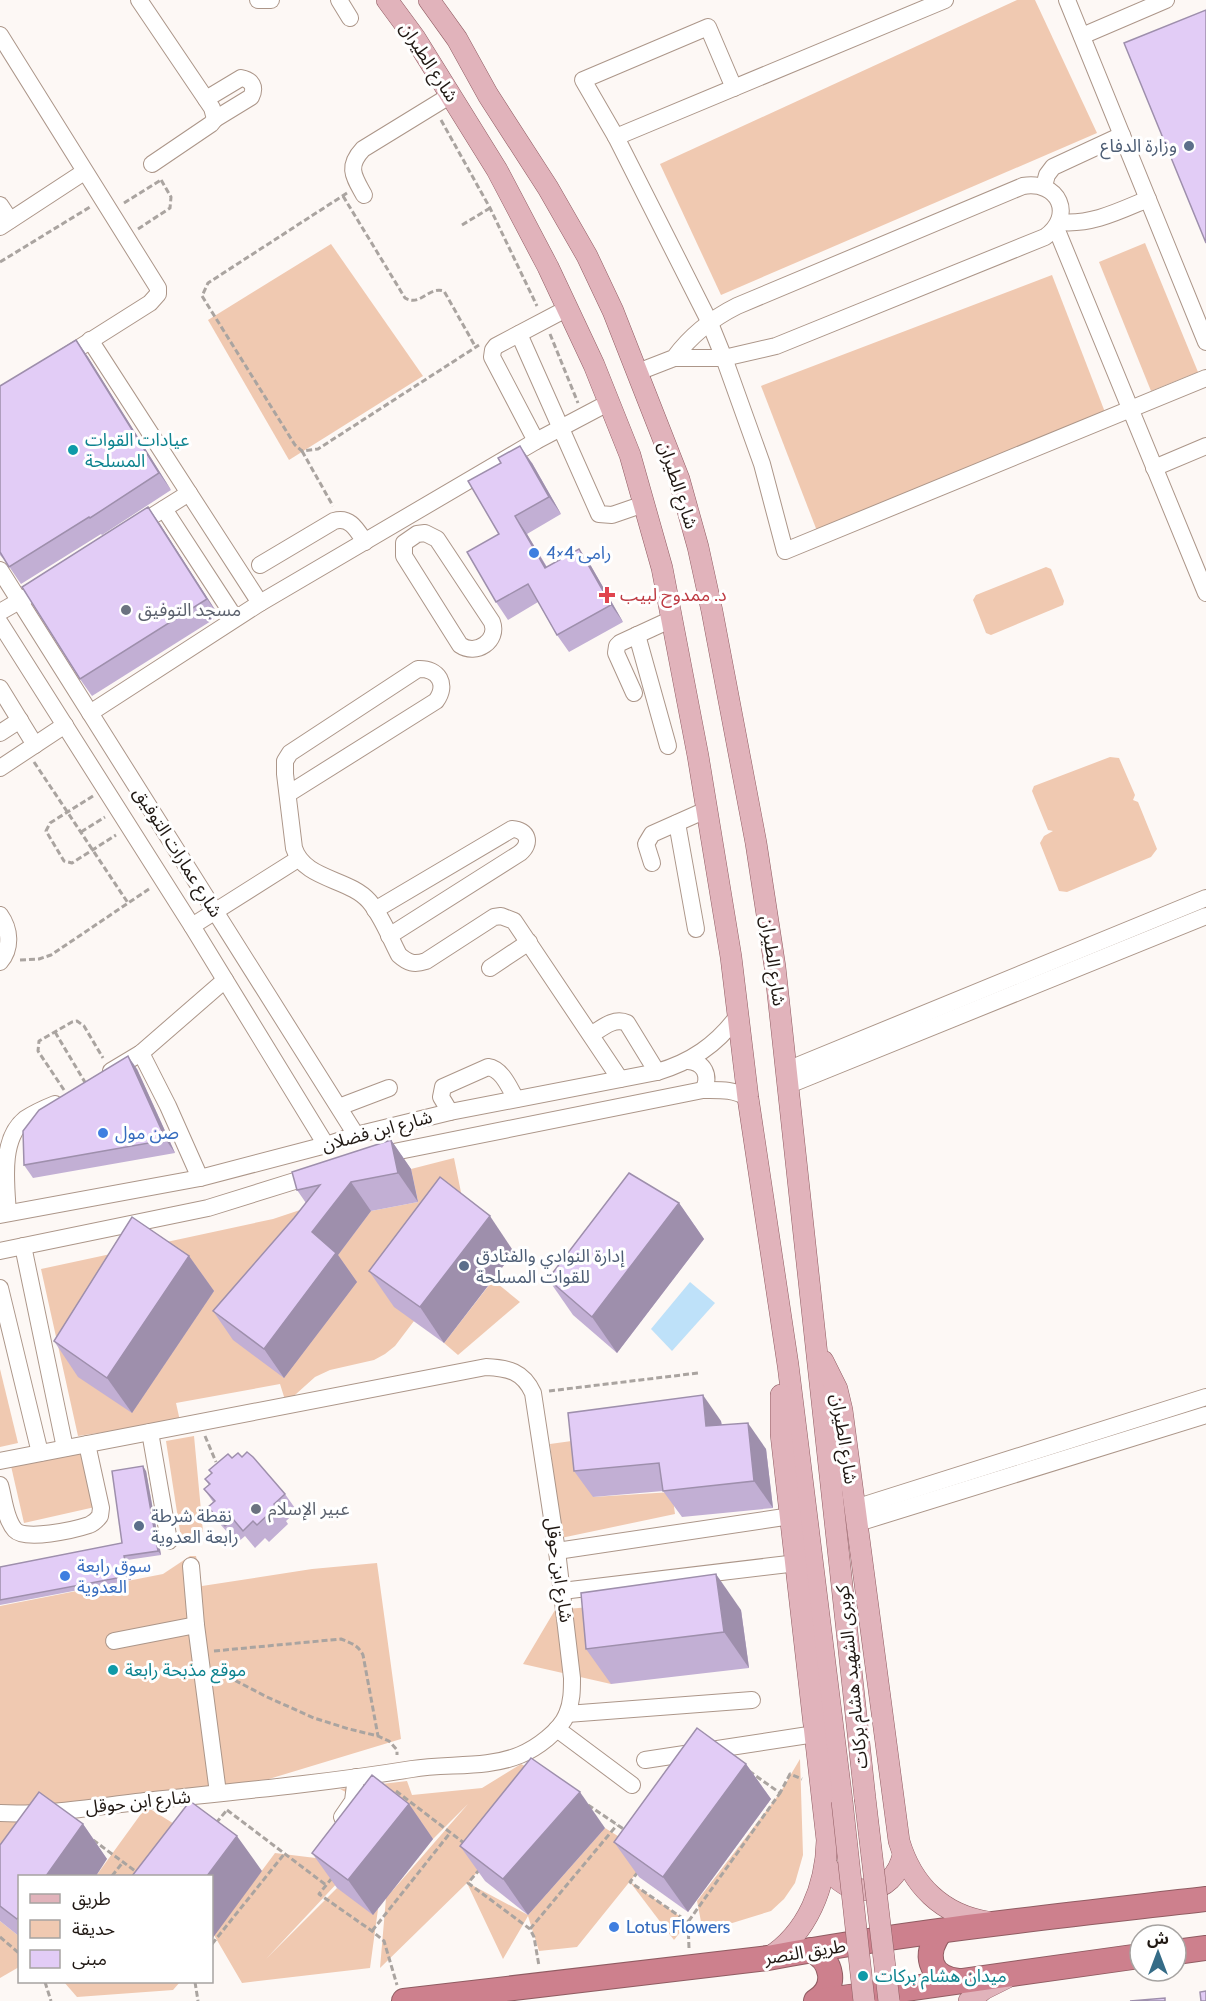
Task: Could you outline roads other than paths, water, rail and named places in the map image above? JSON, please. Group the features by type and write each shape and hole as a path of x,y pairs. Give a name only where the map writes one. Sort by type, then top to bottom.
{"highway":[{"name":"طريق النصر","path":"401,1996 543,1985 690,1968 1001,1923 1206,1899"},
{"path":"940,1932 930,1950 930,1959 940,1975 963,1991"},
{"path":"1188,1950 1206,1947"},
{"path":"811,1950 824,1958 831,1971 826,1993 816,2001"},
{"path":"821,2001 963,1991 1022,1972 1128,1958"}],"main road":[{"name":"شارع الطيران","path":"387,0 415,38 497,170 568,308 630,455 662,568 672,619 698,756 731,957 748,1098 788,1365 781,1389 780,1412 827,1840 826,1864 818,1896 802,1925 782,1950 768,1958"},
{"name":"شارع الطيران","path":"429,0 457,39 488,95 548,188 587,256 613,311 679,479 710,600 756,843 775,967 818,1353 829,1370 842,1410 903,1855 916,1880 925,1891 947,1908 973,1919 1001,1923"},
{"name":"كوبرى الشهيد هشام بركات","path":"818,1353 889,2001"},
{"name":"كوبرى الشهيد هشام بركات","path":"788,1365 842,1801 864,2001"},
{"path":"826,1864 837,1880 845,1886 864,1890 882,1886 890,1880 897,1873 903,1855"}],"street":[{"path":"139,0 206,99 215,119"},
{"path":"258,0 271,0"},
{"path":"339,0 350,18"},
{"path":"616,137 945,0"},
{"path":"1067,0 1206,342"},
{"path":"1082,36 1166,0"},
{"path":"735,88 708,27 583,80 616,137 709,321 762,464 785,551 1206,378"},
{"path":"0,35 84,172 156,283 158,294 150,303 50,366"},
{"path":"152,164 215,119 251,97 254,91 247,79 241,78 206,99"},
{"path":"362,190 354,177 352,167 356,156 363,149 451,95"},
{"path":"1044,186 1047,175 1053,167 1122,135"},
{"path":"0,205 5,223 84,172"},
{"path":"638,372 674,358 724,358 776,346 1046,237 1058,225 1061,211 1059,201 1053,192 1044,186 1034,184 1023,186 737,306 709,321 684,344 674,358"},
{"path":"1058,225 1104,217 1148,199"},
{"path":"1058,225 1130,409 1206,593"},
{"path":"536,441 492,357 493,350 496,346 568,308"},
{"path":"519,334 599,514 612,515 644,504"},
{"path":"90,340 260,603"},
{"path":"90,713 260,603 536,441 608,403"},
{"path":"1154,468 1206,446"},
{"path":"126,533 189,493"},
{"path":"164,509 235,618"},
{"path":"260,565 340,519 352,523 365,542"},
{"path":"393,525 404,543 402,550 404,556 460,645 472,650 491,640 495,628 492,622 437,539 425,533 417,534 404,543"},
{"name":"شارع عمارات التوفيق","path":"0,570 356,1135"},
{"path":"0,612 39,589"},
{"path":"634,693 616,653 617,646 672,619"},
{"name":"شارع عمارات التوفيق","path":"0,623 192,926 326,1144"},
{"path":"637,635 668,746"},
{"path":"288,794 436,701 441,694 442,686 435,672 427,668 418,669 290,753 285,762 288,794 294,848 298,859 306,866 369,901 399,955 406,962 416,964 426,961 494,917 501,916 514,921 620,1079"},
{"path":"0,688 20,720 31,748"},
{"path":"0,734 20,720"},
{"path":"0,768 64,725"},
{"path":"652,863 646,844 652,834 706,810"},
{"path":"677,823 696,929"},
{"path":"375,910 512,829 520,829 526,834 528,841 526,848 520,853 389,936"},
{"path":"192,926 298,859"},
{"path":"871,1045 1206,898"},
{"path":"0,915 8,933 8,946 2,960"},
{"path":"788,1078 1206,916"},
{"path":"490,968 528,942"},
{"path":"87,1086 141,1053 225,980"},
{"name":"شارع ابن فضلان","path":"4,1214 200,1178 450,1112 657,1072 688,1060 715,1042 737,1017"},
{"path":"591,1035 614,1022 627,1023 657,1072"},
{"path":"141,1053 200,1178"},
{"path":"688,1060 698,1063 705,1070 707,1080 703,1090"},
{"path":"450,1112 441,1097 443,1088 488,1067 495,1068 499,1072 516,1099"},
{"path":"339,1107 389,1088"},
{"name":"شارع ابن فضلان","path":"369,1157 419,1145 703,1090 739,1092 748,1098"},
{"path":"4,1214 5,1160 7,1145 14,1131 24,1119 69,1097"},
{"name":"شارع ابن فضلان","path":"0,1251 207,1208 325,1171"},
{"path":"23,1246 64,1448"},
{"path":"0,1288 40,1453"},
{"name":"شارع ابن حوقل","path":"0,1813 28,1813 500,1761 521,1755 557,1729 567,1714 572,1678 557,1551 532,1393 519,1373 506,1368 486,1367 150,1432"},
{"path":"856,1515 1077,1446 1206,1397"},
{"path":"1077,1446 1206,1415"},
{"path":"0,1461 150,1432 169,1541"},
{"path":"0,1485 10,1524 16,1532 23,1535 39,1534 89,1525 100,1516 101,1508 87,1444"},
{"path":"557,1551 791,1516"},
{"path":"562,1591 797,1563"},
{"path":"191,1566 196,1625 218,1793"},
{"path":"114,1641 196,1625"},
{"path":"567,1714 752,1700"},
{"path":"557,1729 632,1785"},
{"path":"645,1760 815,1734"},
{"path":"334,1827 353,1801 356,1777"}],"water":[{"path":"690,1282 715,1303 672,1351 651,1329"}],"place":[{"name":"وزارة الدفاع","path":"1189,146"},
{"name":"عيادات القوات المسلحة","path":"73,450"},
{"name":"رامى 4×4","path":"534,553"},
{"name":"د. ممدوح لبيب","path":"607,595"},
{"name":"مسجد التوفيق","path":"126,610"},
{"name":"صن مول","path":"103,1133"},
{"name":"إدارة النوادي والفنادق للقوات المسلحة","path":"464,1266"},
{"name":"عبير الإسلام","path":"256,1509"},
{"name":"نقطة شرطة رابعة العدوية","path":"139,1526"},
{"name":"سوق رابعة العدوية","path":"65,1576"},
{"name":"موقع مذبحة رابعة","path":"113,1670"},
{"name":"Lotus Flowers","path":"614,1927"},
{"name":"ميدان هشام بركات","path":"863,1976"}]}
